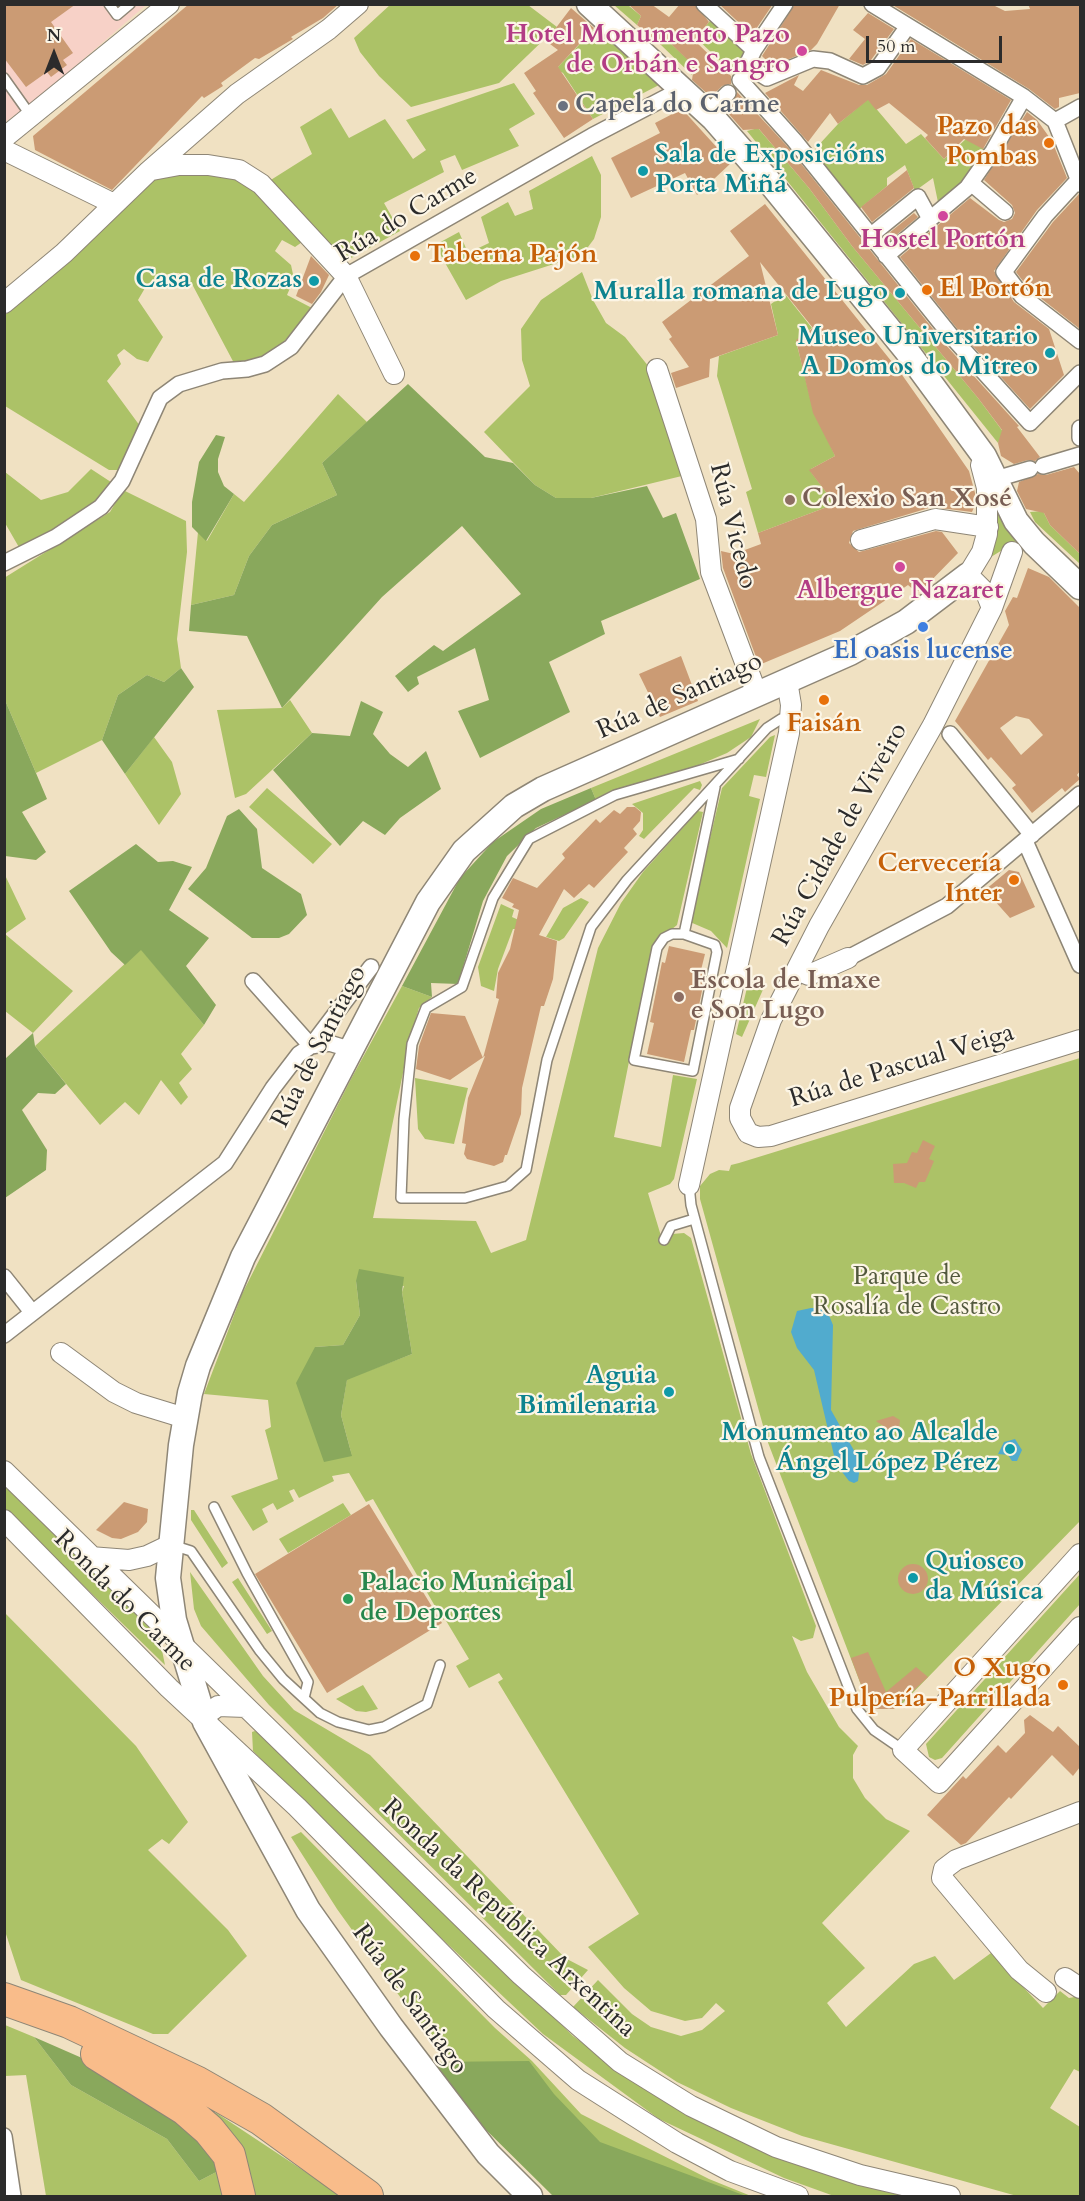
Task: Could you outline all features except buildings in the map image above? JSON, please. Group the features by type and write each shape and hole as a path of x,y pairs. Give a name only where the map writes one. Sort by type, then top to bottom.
{"highway":[{"path":"4,1999 69,2022 196,2082 261,2119 367,2196"},
{"path":"69,2022 91,2050 186,2109 209,2130 229,2155 239,2196"}],"street":[{"path":"4,138 169,4"},
{"path":"4,303 64,253 149,171 237,94 329,29 358,4"},
{"path":"589,4 708,113 771,184 892,332 989,463 1023,547 1080,587"},
{"path":"704,4 754,50"},
{"path":"708,113 736,86 754,50 785,4"},
{"path":"872,4 1024,97 1055,121 1080,182 1045,216 1004,273 1022,296 1080,341"},
{"path":"746,64 767,78 813,59 830,61 863,76 878,68 908,26"},
{"path":"736,86 794,140 952,338 1030,423 1080,373"},
{"name":"Rúa do Carme","path":"4,563 74,526 101,507 122,481 160,398 179,384 222,370 247,369 265,364 291,347 346,276 592,136 682,89"},
{"path":"886,256 971,183 1024,97"},
{"path":"1055,121 1080,107"},
{"path":"4,150 114,204"},
{"path":"149,171 179,165 208,165 238,171 261,184 346,276 394,374"},
{"path":"971,183 1005,212"},
{"path":"870,236 918,197 930,219"},
{"name":"Rúa Vicedo","path":"657,369 706,519 711,572 757,694"},
{"path":"1080,428 1080,438"},
{"name":"Rúa de Santiago","path":"968,575 986,543 988,526 987,488 977,447"},
{"path":"996,479 1080,455"},
{"path":"861,540 935,519 988,526"},
{"name":"Rúa de Santiago","path":"530,2196 488,2154 391,2027 308,1910 205,1722 180,1641 170,1593 170,1545 185,1418 198,1366 227,1293 350,1049 445,875 464,851 514,806 543,789 879,638 915,615 968,575 1023,547"},
{"name":"Rúa Cidade de Viveiro","path":"742,1126 740,1108 771,1020 933,725 1023,547"},
{"path":"968,575 986,593 992,608"},
{"path":"689,1185 791,718 787,681"},
{"path":"950,734 1028,838 1080,965"},
{"path":"797,970 809,975 848,958 947,906 1080,794"},
{"path":"4,1335 225,1163 273,1088 299,1054 311,1046 372,967"},
{"path":"253,981 311,1046"},
{"name":"Rúa de Pascual Veiga","path":"742,1126 748,1133 758,1137 771,1136 1080,1040"},
{"path":"311,1046 329,1043 350,1049"},
{"path":"4,1277 32,1312"},
{"path":"60,1353 93,1379 121,1396 153,1410 185,1418"},
{"name":"Ronda do Carme","path":"4,1471 90,1557 180,1641"},
{"name":"Ronda do Carme","path":"4,1520 205,1722"},
{"name":"Ronda do Carme","path":"90,1557 115,1561 129,1560 147,1556 170,1545"},
{"path":"1080,1554 903,1750 939,1783 1080,1627"},
{"name":"Ronda da República Arxentina","path":"180,1641 521,1975 620,2062 691,2106 776,2147 860,2175 950,2196"},
{"path":"246,1707 218,1706 207,1714 205,1722 297,1808 496,2009 578,2080 677,2144 730,2171 798,2196"},
{"path":"260,1824 261,1809 270,1802 297,1808"},
{"path":"1047,1992 1019,1970 942,1878 944,1869 957,1860 1080,1812"},
{"path":"4,2136 10,2190"}],"lane":[{"path":"109,4 117,15 130,4"},
{"path":"4,78 31,116"},
{"path":"739,759 615,795 529,839 493,898 462,987 426,1008 412,1044 404,1119 401,1198 465,1198 508,1186 526,1170 548,1060 591,927 627,880 776,720 791,718"},
{"path":"684,934 715,784"},
{"path":"672,934 684,934 715,945 717,952 693,1071 634,1060 657,948 664,938 672,934"},
{"path":"689,1185 694,1219 759,1457 849,1687 864,1719 903,1750"},
{"path":"664,1240 671,1226 694,1219"},
{"path":"214,1507 247,1574 308,1682 304,1698"},
{"path":"170,1545 185,1547 191,1551 260,1651 283,1679 320,1713 338,1722 369,1730 384,1727 427,1704 440,1665"}],"shaded area":[{"path":"5,5 146,5 34,102 5,122"}],"green space":[{"path":"391,4 528,5 557,27 499,83 411,107 379,76 360,52 354,38"},
{"path":"614,5 628,5 641,16 637,25"},
{"path":"714,16 749,49 732,72 696,38"},
{"path":"596,27 659,85 593,119 563,73 556,69"},
{"path":"668,41 695,66 692,75 661,45"},
{"path":"514,83 535,114 509,129 519,146 462,170 455,155 440,161 444,172 384,203 400,231 344,262 266,183 312,154 300,127 331,108 349,138 385,119 413,159 426,150 406,120"},
{"path":"868,99 906,144 921,134 944,159 966,139 988,151 982,161 939,207 933,178 915,191 905,165 887,178 887,186 857,211 815,156 815,149 838,124"},
{"path":"758,128 978,398 1004,433 998,443 747,131"},
{"path":"592,156 601,175 601,217 594,239 582,255 501,281 466,300 435,245 459,232 468,253 489,243 481,217 508,202 515,216 533,209 529,191"},
{"path":"176,166 244,178 305,240 295,247 282,240 275,251 291,265 294,279 287,295 312,308 272,356 235,365 192,284 179,273 168,274 145,288 138,300 163,337 148,362 137,359 124,349 117,355 121,364 107,381 140,426 119,470 109,470 5,406 4,316 159,174"},
{"path":"582,272 593,300 606,323 625,337 653,372 686,475 591,498 556,498 535,485 484,432 530,386 522,360 521,329 541,300"},
{"path":"785,294 812,328 796,341 810,397 835,456 811,469 811,472 835,504 758,533 746,492 752,489 717,376 719,356 778,335 771,304"},
{"path":"408,384 485,457 513,463 535,485 556,498 591,498 647,486 663,518 676,513 700,579 601,621 605,634 549,662 570,712 480,758 458,711 489,700 475,648 417,677 419,684 408,692 395,676 434,645 443,651 521,594 462,526 382,597 282,708 247,636 189,631 191,605 234,595 249,556 272,525 337,495 322,463"},
{"path":"338,394 367,422 322,463 337,495 272,525 249,556 234,595 191,605 198,532 207,541 234,494 244,502"},
{"path":"216,435 225,437 218,459 218,472 224,486 234,494 206,541 192,527 192,502 199,462"},
{"path":"91,469 114,484 91,509 20,549 5,523 5,472 41,500 68,492"},
{"path":"123,490 186,521 187,552 177,639 181,668 164,682 147,675 118,695 102,740 36,773 5,700 4,578 110,512"},
{"path":"995,504 1020,539 991,557 989,556"},
{"path":"1043,511 1050,525 1080,554 1080,564 1035,522 1030,512"},
{"path":"181,668 194,687 125,774 102,740 118,695 147,675 164,682"},
{"path":"5,700 47,799 22,812 46,852 36,860 5,856"},
{"path":"290,700 312,733 246,794 235,798 217,710 282,708"},
{"path":"361,701 383,712 373,734 390,754 408,767 426,751 441,789 400,818 385,835 363,821 340,846 273,770 312,733 350,736"},
{"path":"760,719 751,737 727,753 687,770 596,800 591,788"},
{"path":"775,735 766,777 754,775 749,796 760,799 727,948 711,931 690,922 722,788 770,737"},
{"path":"154,737 172,762 181,794 159,825 125,774"},
{"path":"700,781 702,785 700,790 694,788 644,839 639,836 643,830 643,813 632,804"},
{"path":"267,788 332,844 313,864 249,807"},
{"path":"591,788 596,800 536,828 507,856 483,901 458,984 431,983 432,997 402,986 460,878 493,842 541,809"},
{"path":"239,809 257,829 262,868 301,894 307,915 289,934 279,938 252,938 188,889 206,868 227,816"},
{"path":"698,811 703,812 677,925 655,943 649,961 614,1137 661,1147 673,1075 697,1079 674,1179 670,1184 648,1193 664,1246 672,1234 684,1233 691,1238 751,1454 816,1626 813,1638 801,1641 792,1636 807,1672 839,1727 858,1746 853,1755 853,1778 865,1798 886,1819 910,1831 822,1923 865,1968 827,2003 846,2027 914,1964 935,1956 954,1980 991,1953 1043,2008 1060,1991 1069,1998 1080,1996 1080,2072 1074,2069 1050,2108 1080,2127 1080,2196 1017,2196 802,2136 731,2108 677,2082 625,2048 573,2007 598,1980 632,2014 651,2027 681,2036 702,2030 725,2011 716,2003 702,2018 685,2021 651,2011 624,1988 588,1947 639,1914 498,1682 503,1679 499,1673 469,1688 456,1666 469,1659 445,1619 443,1620 373,1499 366,1502 349,1473 332,1476 334,1481 299,1498 294,1489 289,1491 294,1501 277,1510 273,1503 262,1509 268,1522 253,1531 231,1496 278,1479 265,1430 271,1427 268,1400 204,1394 242,1294 351,1079 402,986 432,997 419,1008 410,1039 373,1218 476,1221 491,1253 526,1240 598,948 621,903 643,872","holes":["356,1281 404,1286 402,1292 412,1354 347,1379 341,1415 352,1456 315,1347 343,1345 360,1315"]},
{"path":"136,844 158,862 173,861 192,867 169,910 209,938 186,966 216,1005 204,1025 141,950 125,965 111,952 69,891"},
{"path":"4,873 26,919 5,934 73,991 33,1033 5,1011"},
{"path":"581,898 589,902 564,938 559,941 546,937 563,908"},
{"path":"501,904 514,910 512,917 523,922 521,929 513,929 498,969 494,991 481,986 478,967"},
{"path":"141,949 204,1025 181,1054 192,1069 179,1083 188,1097 181,1105 161,1080 139,1115 125,1102 100,1125 35,1046"},
{"path":"750,975 765,985 742,1037 736,1034"},
{"path":"33,1033 35,1046 66,1084 55,1094 38,1093 22,1110 47,1150 46,1170 5,1198 5,1059"},
{"name":"Parque de Rosalía de Castro","path":"1080,1058 1080,1521 902,1704 895,1707 873,1705 866,1698 767,1440 700,1199 700,1186 710,1174 719,1170 729,1171 731,1165"},
{"path":"415,1078 468,1088 454,1144 425,1139 418,1129"},
{"path":"359,1269 404,1277 402,1292 412,1354 347,1380 341,1415 352,1456 324,1462 296,1383 315,1347 343,1345 360,1315 356,1281"},
{"path":"4,1478 158,1631 165,1665 5,1509"},
{"path":"343,1503 351,1515 288,1553 279,1539"},
{"path":"191,1510 194,1510 228,1563 222,1568 191,1520"},
{"path":"190,1572 263,1676 294,1710 370,1755 565,1958 588,1970 566,1995 560,1995 269,1705 201,1626 194,1609"},
{"path":"1080,1574 1080,1604 942,1758 935,1760 929,1757 926,1744"},
{"path":"238,1578 272,1631 267,1634 232,1582"},
{"path":"4,1612 136,1746 188,1822 169,1844 162,1839 148,1850 228,1930 247,1956 168,2034 153,2034 21,1980 4,1928"},
{"path":"363,1685 378,1709 366,1712 356,1711 336,1699"},
{"path":"255,1731 266,1737 573,2036 634,2081 705,2124 791,2163 902,2196 834,2196 784,2178 659,2119 543,2034 421,1919 253,1751 252,1732"},
{"path":"301,1832 495,2028 532,2061 581,2114 709,2179 751,2196 584,2196 431,2040 337,1909 291,1837"},
{"path":"5,2025 34,2037 71,2085 167,2139 199,2181 224,2168 229,2196 46,2196 26,2075 5,2076"},
{"path":"34,2037 98,2065 169,2111 224,2168 199,2181 167,2139 71,2085"},
{"path":"529,2061 554,2094 600,2142 746,2196 553,2196 473,2117 430,2062"},
{"path":"161,2084 218,2114 342,2196 246,2196"}],"water":[{"path":"819,1308 828,1313 833,1325 831,1410 860,1465 858,1481 854,1483 849,1481 836,1464 814,1370 797,1348 791,1332 797,1311"},
{"path":"1015,1439 1022,1450 1017,1461 1012,1461 1008,1455 998,1454 1004,1442"}],"place":[{"name":"Hotel Monumento Pazo de Orbán e Sangro","path":"802,51"},
{"name":"Capela do Carme","path":"563,106"},
{"name":"Pazo das Pombas","path":"1049,143"},
{"name":"Sala de Exposicións Porta Miñá","path":"643,171"},
{"name":"Hostel Portón","path":"943,216"},
{"name":"Taberna Pajón","path":"415,256"},
{"name":"Casa de Rozas","path":"314,281"},
{"name":"El Portón","path":"927,290"},
{"name":"Muralla romana de Lugo","path":"900,293"},
{"name":"Museo Universitario A Domos do Mitreo","path":"1050,353"},
{"name":"Colexio San Xosé","path":"790,500"},
{"name":"Albergue Nazaret","path":"900,567"},
{"name":"El oasis lucense","path":"923,627"},
{"name":"Faisán","path":"824,700"},
{"name":"Cervecería Inter","path":"1014,880"},
{"name":"Escola de Imaxe e Son Lugo","path":"679,997"},
{"name":"Aguia Bimilenaria","path":"669,1392"},
{"name":"Monumento ao Alcalde Ángel López Pérez","path":"1010,1449"},
{"name":"Quiosco da Música","path":"913,1578"},
{"name":"Palacio Municipal de Deportes","path":"348,1599"},
{"name":"O Xugo Pulpería-Parrillada","path":"1063,1685"}]}
